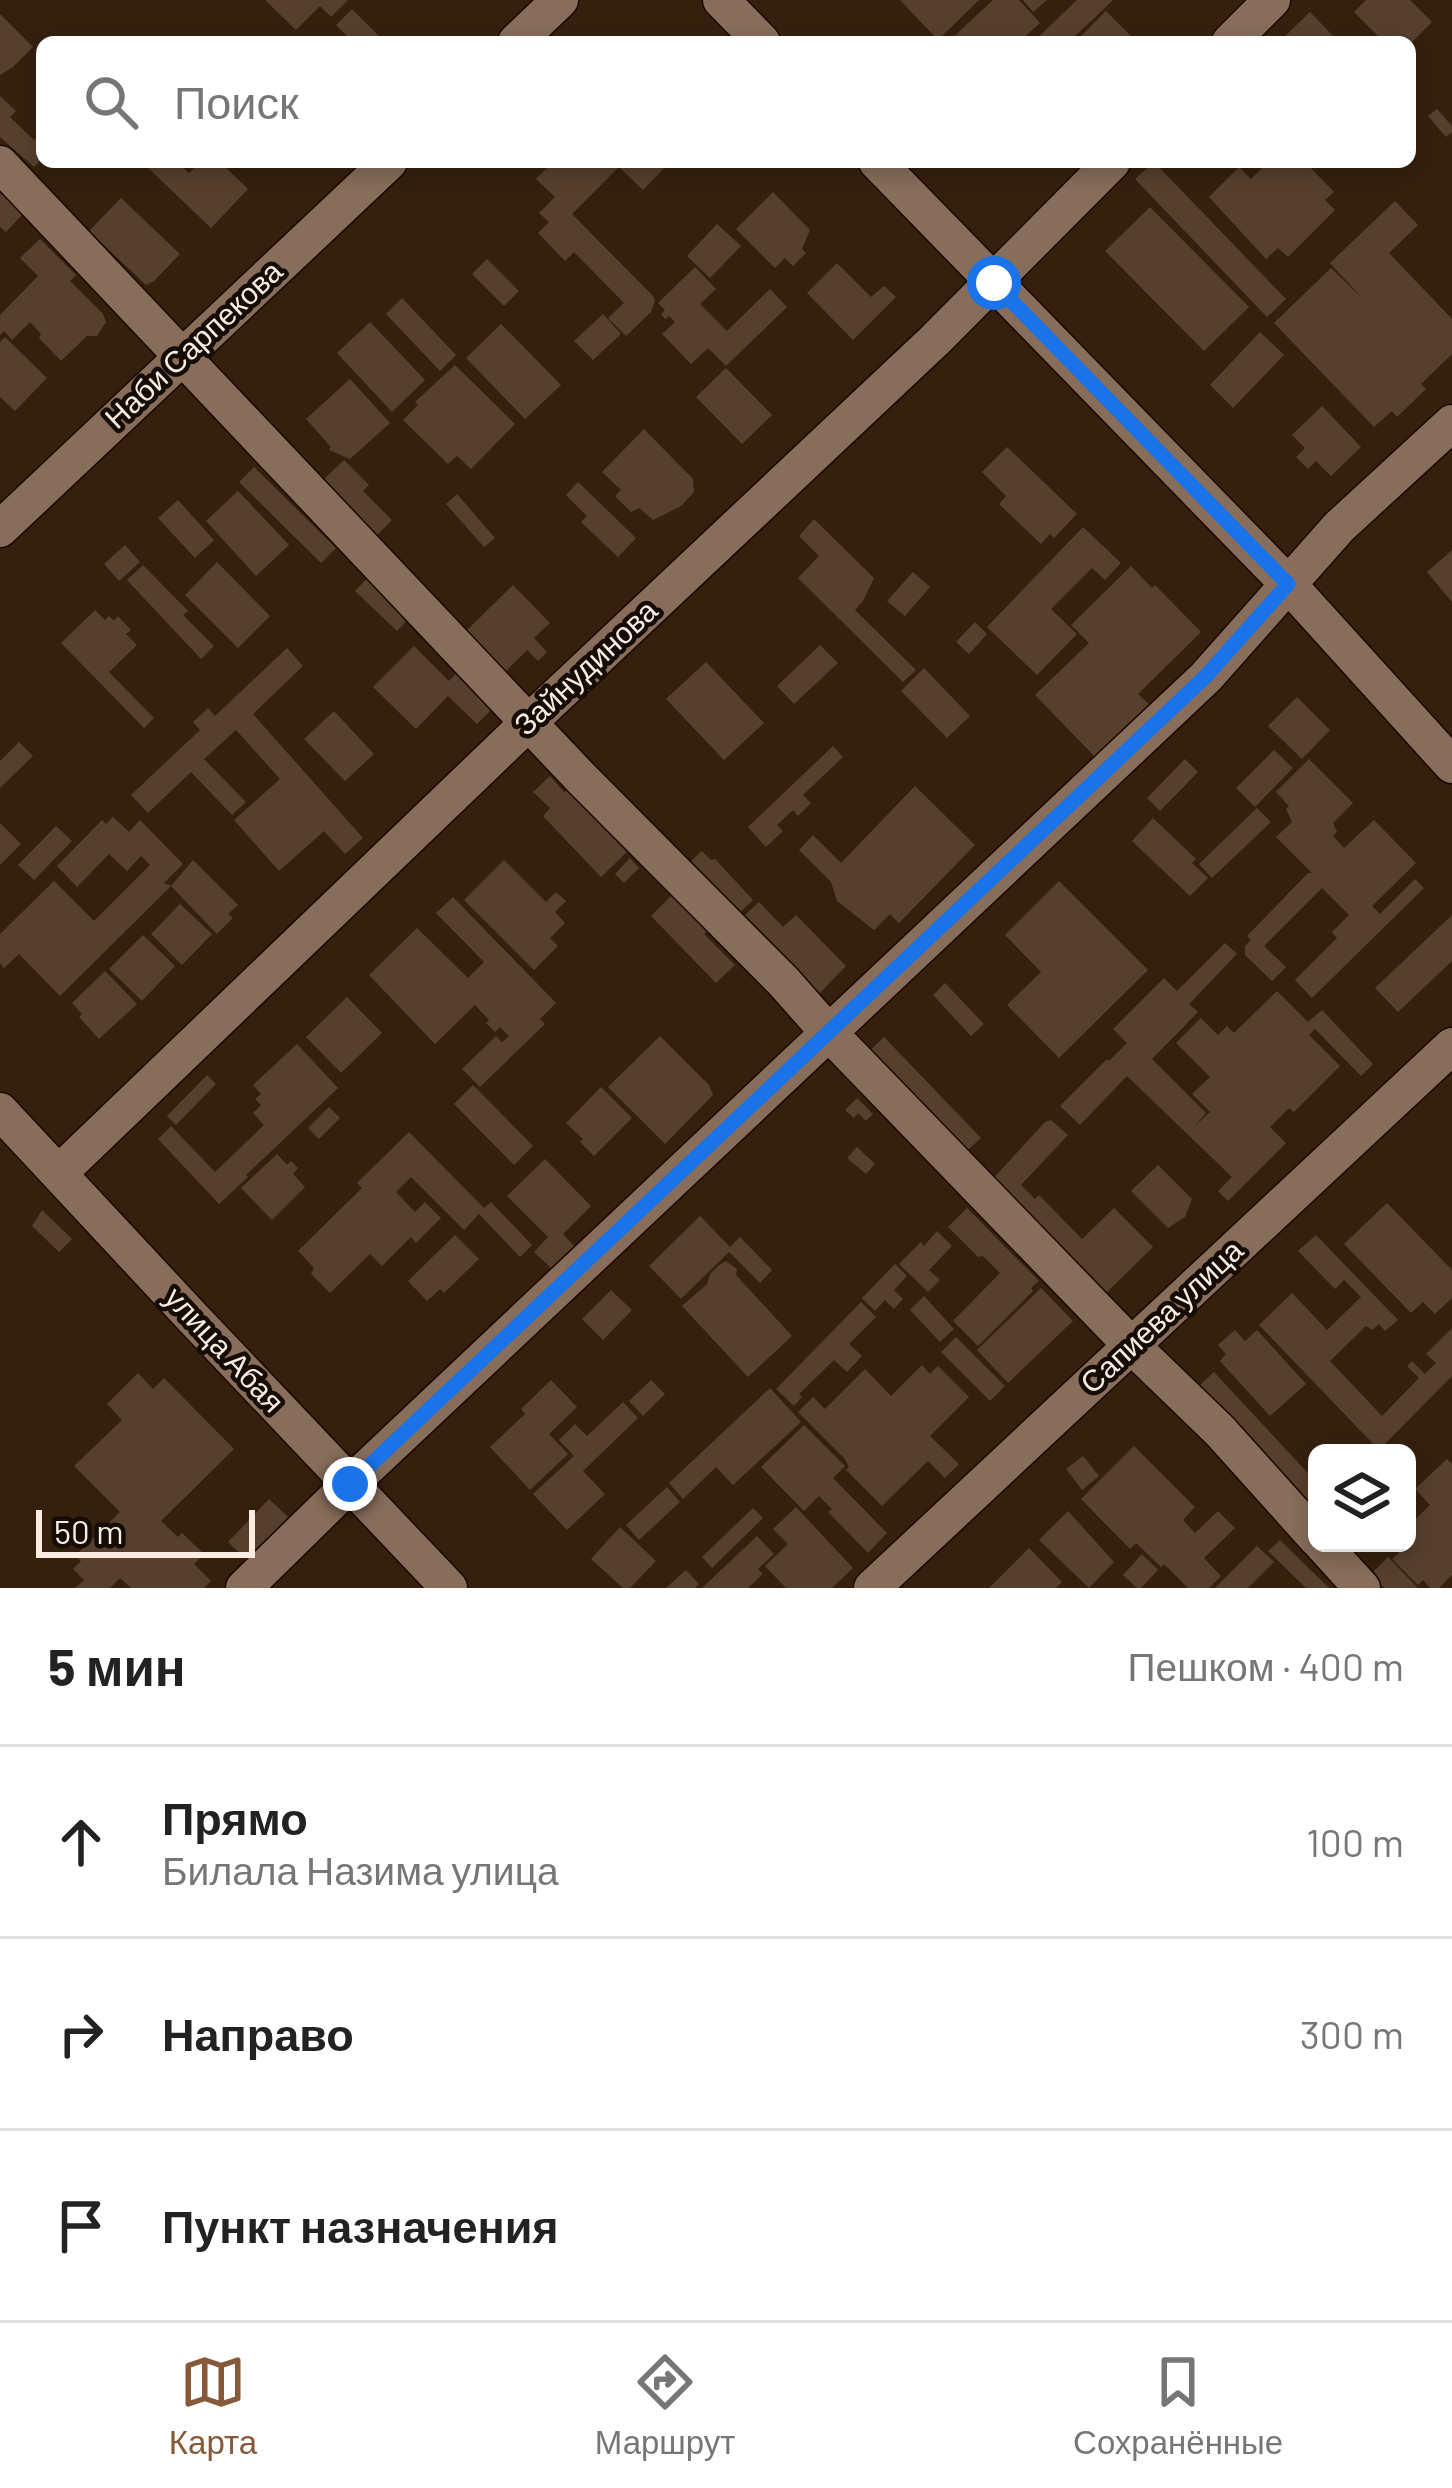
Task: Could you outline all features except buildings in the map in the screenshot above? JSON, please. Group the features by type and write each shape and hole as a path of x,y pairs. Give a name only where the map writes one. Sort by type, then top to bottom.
{"street":[{"path":"522,36 560,0"},
{"path":"722,0 756,36"},
{"path":"1236,36 1272,0"},
{"path":"0,164 580,777 1220,1431 1308,1529"},
{"name":"Наби Сарпекова","path":"0,529 383,168"},
{"path":"883,168 1288,584 1452,765"},
{"name":"Зайнудинова","path":"58,1173 994,283 1106,168"},
{"path":"244,1588 1206,676 1339,527 1452,423"},
{"name":"Сапиева улица","path":"872,1588 1452,1046"},
{"name":"улица Абая","path":"0,1111 449,1588"},
{"path":"1329,1552 1362,1588"}],"route":[{"path":"350,1484 1206,676 1288,584 994,283"}]}
